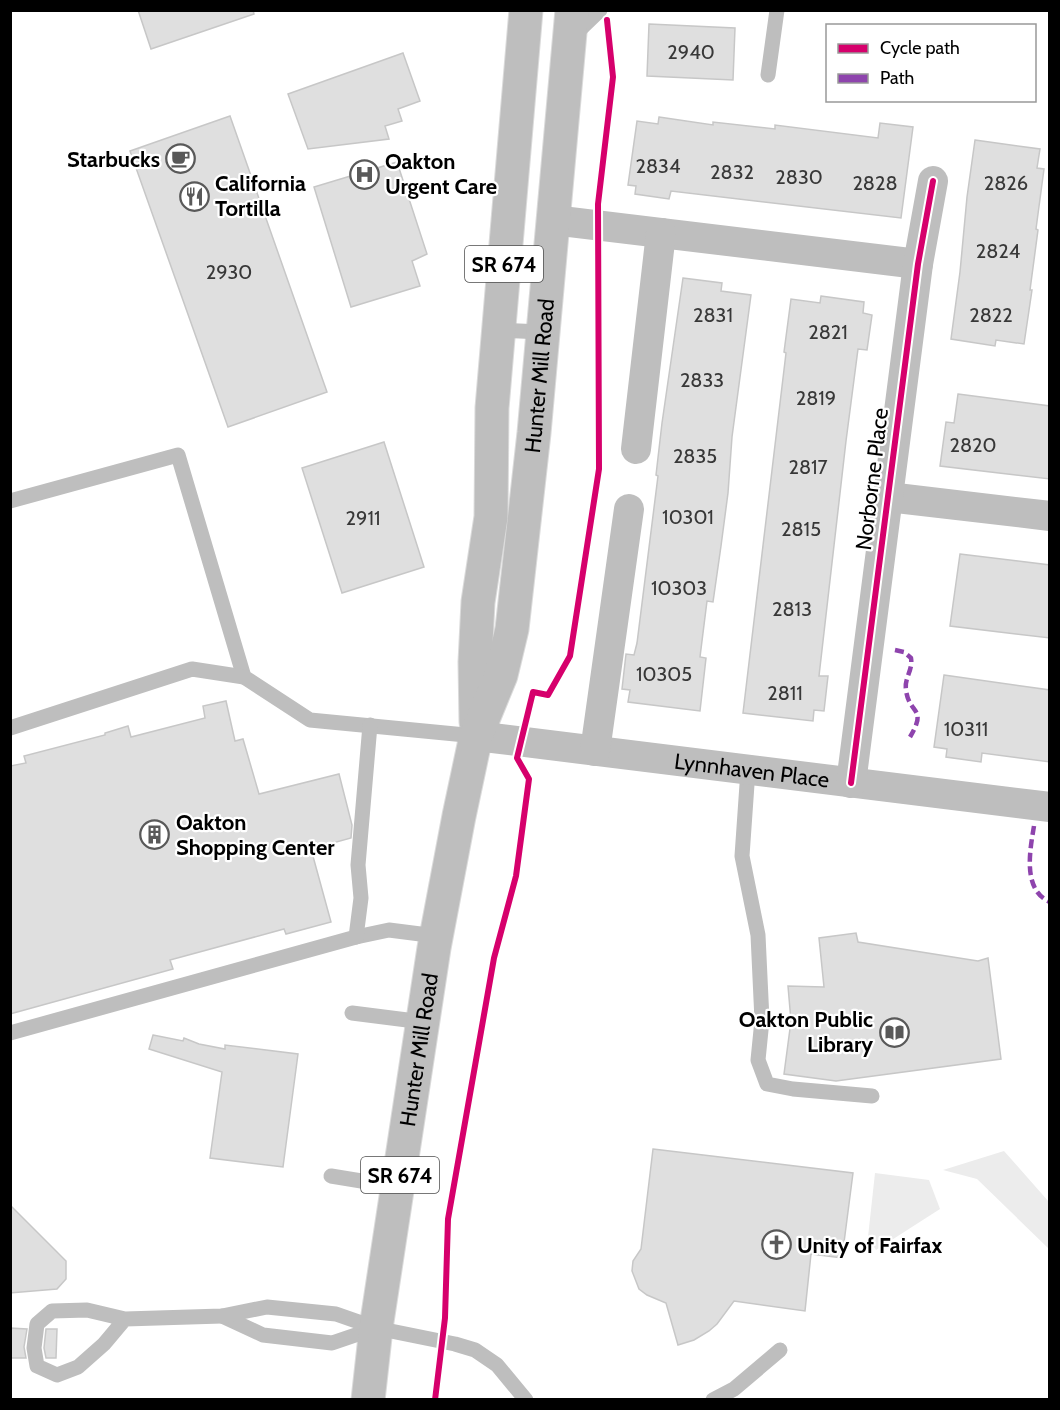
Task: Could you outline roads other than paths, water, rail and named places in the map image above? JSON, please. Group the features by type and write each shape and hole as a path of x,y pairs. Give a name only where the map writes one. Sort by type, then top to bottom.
{"main road":[{"name":"Hunter Mill Road","path":"476,736 475,662 478,602 491,517 492,408 526,10"},
{"name":"Hunter Mill Road","path":"368,1400 376,1328 436,936 476,736 501,675 512,629 526,508 570,26"}],"street":[{"name":"Norborne Place","path":"851,783 918,264 933,181"},
{"path":"553,220 918,264"},
{"path":"636,449 661,233"},
{"path":"888,497 1050,516"},
{"path":"595,751 629,509"},
{"name":"Lynnhaven Place","path":"476,736 1050,807"}],"lane":[{"path":"570,26 600,10"},
{"path":"768,75 777,10"},
{"path":"499,330 542,332"},
{"path":"10,501 178,455 244,677"},
{"path":"10,728 192,669 244,677 310,720 476,736"},
{"path":"356,937 361,898 358,865 370,725"},
{"path":"748,770 742,856 758,935 762,1014 758,1060 767,1084 793,1089 872,1096"},
{"path":"10,1033 356,937 389,930 436,936"},
{"path":"352,1013 423,1022"},
{"path":"331,1176 398,1187"},
{"path":"125,1318 104,1344 78,1367 57,1375 37,1366 34,1348 37,1324 52,1311 87,1310 125,1318 222,1317 267,1307 336,1314 376,1328 475,1350 497,1365 526,1400"},
{"path":"222,1317 264,1335 332,1343 376,1328"},
{"path":"713,1400 734,1389 780,1350"}],"place":[{"name":"Starbucks","path":"181,159"},
{"name":"Oakton Urgent Care","path":"364,174"},
{"name":"California Tortilla","path":"194,196"},
{"name":"Oakton Shopping Center","path":"155,835"},
{"name":"Oakton Public Library","path":"894,1032"},
{"name":"Unity of Fairfax","path":"776,1245"}]}
